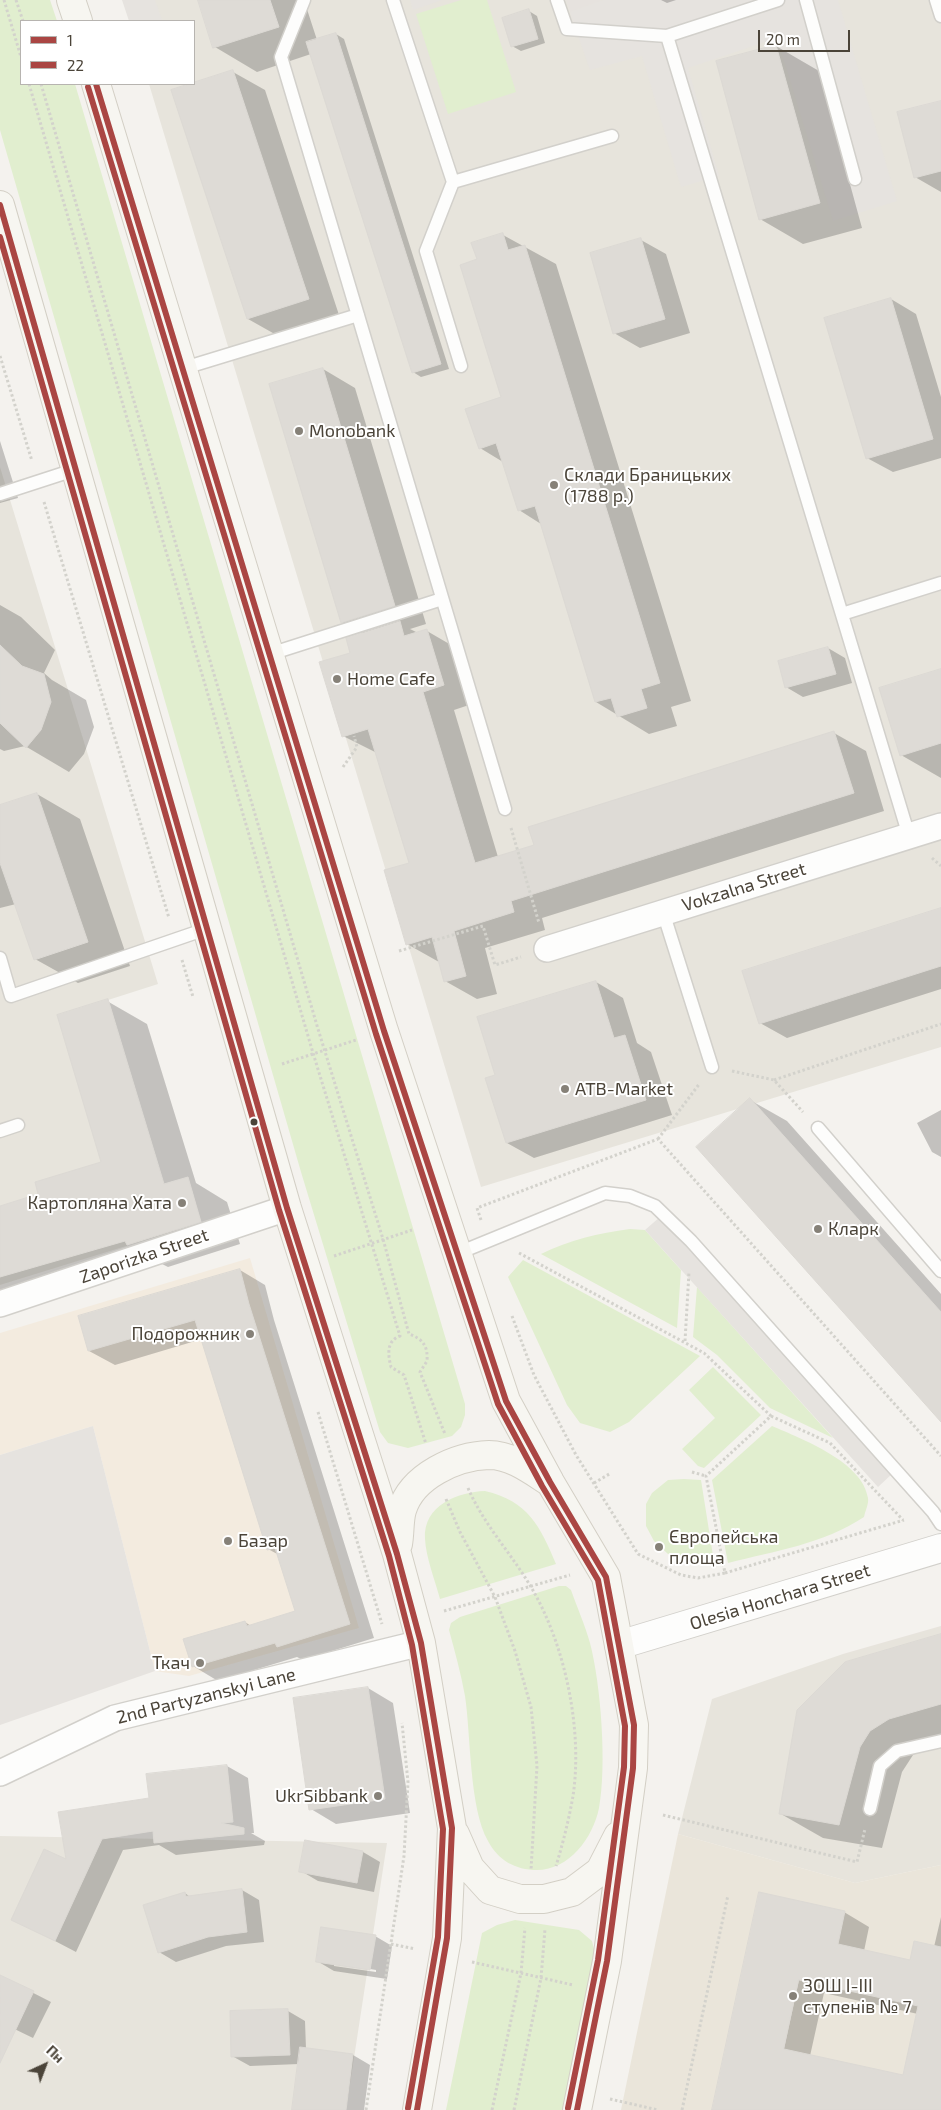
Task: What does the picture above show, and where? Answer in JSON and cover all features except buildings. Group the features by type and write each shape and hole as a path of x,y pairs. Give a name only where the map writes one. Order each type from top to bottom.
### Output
{"main road":[{"path":"71,0 78,20"},
{"path":"96,85 384,1031 506,1401 550,1482 606,1577 634,1725 633,1768 607,1961 577,2110"},
{"path":"0,205 287,1208 397,1554 418,1631 452,1828 446,1947 417,2110"},
{"path":"397,1554 402,1509 415,1485 446,1467 489,1455 518,1462 550,1482"},
{"path":"452,1828 470,1868 490,1890 520,1899 572,1892 600,1870 626,1821"}],"street":[{"name":"Vokzalna Street","path":"547,949 941,826"},
{"name":"Zaporizka Street","path":"0,1304 287,1208"},
{"name":"Olesia Honchara Street","path":"619,1645 941,1548"},
{"name":"2nd Partyzanskyi Lane","path":"0,1773 115,1718 388,1651 418,1631"}],"lane":[{"path":"304,0 281,56 505,809"},
{"path":"393,0 453,182 426,251 461,366"},
{"path":"557,0 567,29 667,36 778,0"},
{"path":"806,0 855,179"},
{"path":"936,0 941,16"},
{"path":"667,36 909,836"},
{"path":"453,182 612,136"},
{"path":"182,369 358,315"},
{"path":"0,494 77,469"},
{"path":"842,614 941,583"},
{"path":"270,654 442,599"},
{"path":"664,912 712,1067"},
{"path":"0,958 11,996 206,929"},
{"path":"0,1132 18,1125"},
{"path":"818,1128 941,1271"},
{"path":"456,1254 605,1193 630,1196 655,1206 691,1241 933,1512 941,1524"},
{"path":"870,1808 880,1766 897,1751 941,1741"}],"path":[{"path":"4,0 20,54"},
{"path":"16,0 23,20"},
{"path":"29,85 314,1053 400,1336 395,1337 389,1347 391,1366 404,1375 446,1467 531,1586 549,1620 564,1667 576,1752 573,1796 538,1898 492,2110"},
{"path":"41,85 324,1050 383,1239 409,1334 419,1338 426,1345 427,1362 420,1372 446,1467 460,1532 495,1596 515,1651 531,1707 537,1766 533,1856 538,1898 541,1978 514,2110"},
{"path":"0,356 196,1007"},
{"path":"343,767 357,747 354,736"},
{"path":"399,952 483,926 495,964 547,949 505,809"},
{"path":"658,1139 712,1067 774,1080 941,1024"},
{"path":"282,1064 356,1040"},
{"path":"774,1080 818,1128"},
{"path":"477,1208 489,1240 531,1258 685,1341 704,1353 771,1416 830,1443 903,1520"},
{"path":"328,1258 412,1230"},
{"path":"685,1341 691,1241"},
{"path":"509,1308 534,1376 594,1483 638,1554 681,1576 698,1578 725,1572 933,1512"},
{"path":"317,1409 388,1651"},
{"path":"706,1476 771,1416"},
{"path":"692,1472 706,1476"},
{"path":"594,1483 610,1473"},
{"path":"706,1476 725,1572"},
{"path":"418,1631 495,1596 638,1554"},
{"path":"366,2110 404,1856 408,1782 402,1722"},
{"path":"663,1815 857,1862 870,1808"},
{"path":"682,2110 728,1895"},
{"path":"607,2098 658,2110"}],"shaded area":[{"path":"122,0 155,0 162,20 129,20"},
{"path":"124,0 941,0 941,1047 481,1187 149,85 195,85 195,20 130,20"},
{"path":"410,0 442,0 413,10"},
{"path":"566,0 603,0 570,12"},
{"path":"603,0 838,0 897,201 833,221 777,38 688,68 719,176 681,187 642,56 590,70 570,12"},
{"path":"0,467 158,984 108,1000 178,1230 0,1285"},
{"path":"661,1216 893,1473 878,1487 645,1230"},
{"name":"Базар","path":"250,1258 359,1628 189,1676 155,1671 93,1426 0,1455 0,1333"},
{"path":"93,1426 155,1671 0,1725 0,1455"},
{"path":"941,1626 941,1865 855,1883 678,1834 712,1699 843,1654"},
{"name":"ЗОШ І-ІІІ ступенів № 7","path":"678,1834 855,1883 941,1865 941,2110 621,2110"},
{"path":"0,1836 387,1843 346,2110 0,2110"}],"green space":[{"path":"0,0 50,0 57,20 20,20 20,85 75,85 465,1404 465,1415 461,1427 452,1436 408,1448 388,1443 380,1432 301,1172 0,130"},
{"path":"461,0 487,0 516,92 448,114 416,14"},
{"path":"630,1229 645,1230 681,1270 677,1328 541,1254 584,1238"},
{"path":"523,1260 700,1356 629,1422 610,1432 580,1423 567,1405 508,1277"},
{"path":"697,1287 833,1438 770,1408 717,1355 693,1337"},
{"path":"713,1367 761,1415 704,1468 698,1466 682,1449 715,1418 689,1390"},
{"path":"772,1426 829,1453 855,1473 864,1485 868,1498 864,1517 832,1534 798,1546 728,1563 712,1480"},
{"path":"668,1480 701,1480 714,1562 691,1565 668,1554 654,1541 646,1526 646,1504 652,1493"},
{"path":"485,1491 512,1501 531,1517 544,1538 556,1564 440,1599 425,1539 426,1527 430,1517 436,1509 454,1498 464,1494"},
{"path":"559,1586 566,1586 571,1590 588,1636 594,1660 602,1725 603,1770 601,1791 596,1819 585,1841 578,1850 559,1865 549,1869 529,1870 514,1866 502,1859 492,1848 482,1827 474,1791 465,1696 449,1630 451,1623 460,1617"},
{"path":"515,1920 579,1930 592,1941 595,1953 563,2110 446,2110 482,1933 497,1925"}],"transit line":[{"name":"1","path":"96,85 384,1031 506,1401 550,1482 606,1577 634,1725 633,1768 607,1961 577,2110"},
{"name":"22","path":"88,87 376,1034 498,1404 542,1486 598,1580 625,1726 624,1767 598,1960 568,2108"},
{"name":"1","path":"0,205 287,1208 397,1554 421,1643 452,1828 447,1938 417,2110"},
{"name":"22","path":"0,237 279,1210 389,1556 412,1645 443,1829 438,1937 408,2108"}],"place":[{"name":"Monobank","path":"299,431"},
{"name":"Склади Браницьких (1788 р.)","path":"554,485"},
{"name":"Home Cafe","path":"337,679"},
{"name":"ATB-Market","path":"565,1089"},
{"name":"Картопляна Хата","path":"182,1203"},
{"name":"Кларк","path":"818,1229"},
{"name":"Подорожник","path":"250,1334"},
{"name":"Базар","path":"228,1541"},
{"name":"Європейська площа","path":"659,1547"},
{"name":"Ткач","path":"200,1663"},
{"name":"UkrSibbank","path":"378,1796"},
{"name":"ЗОШ І-ІІІ ступенів № 7","path":"793,1996"}]}
